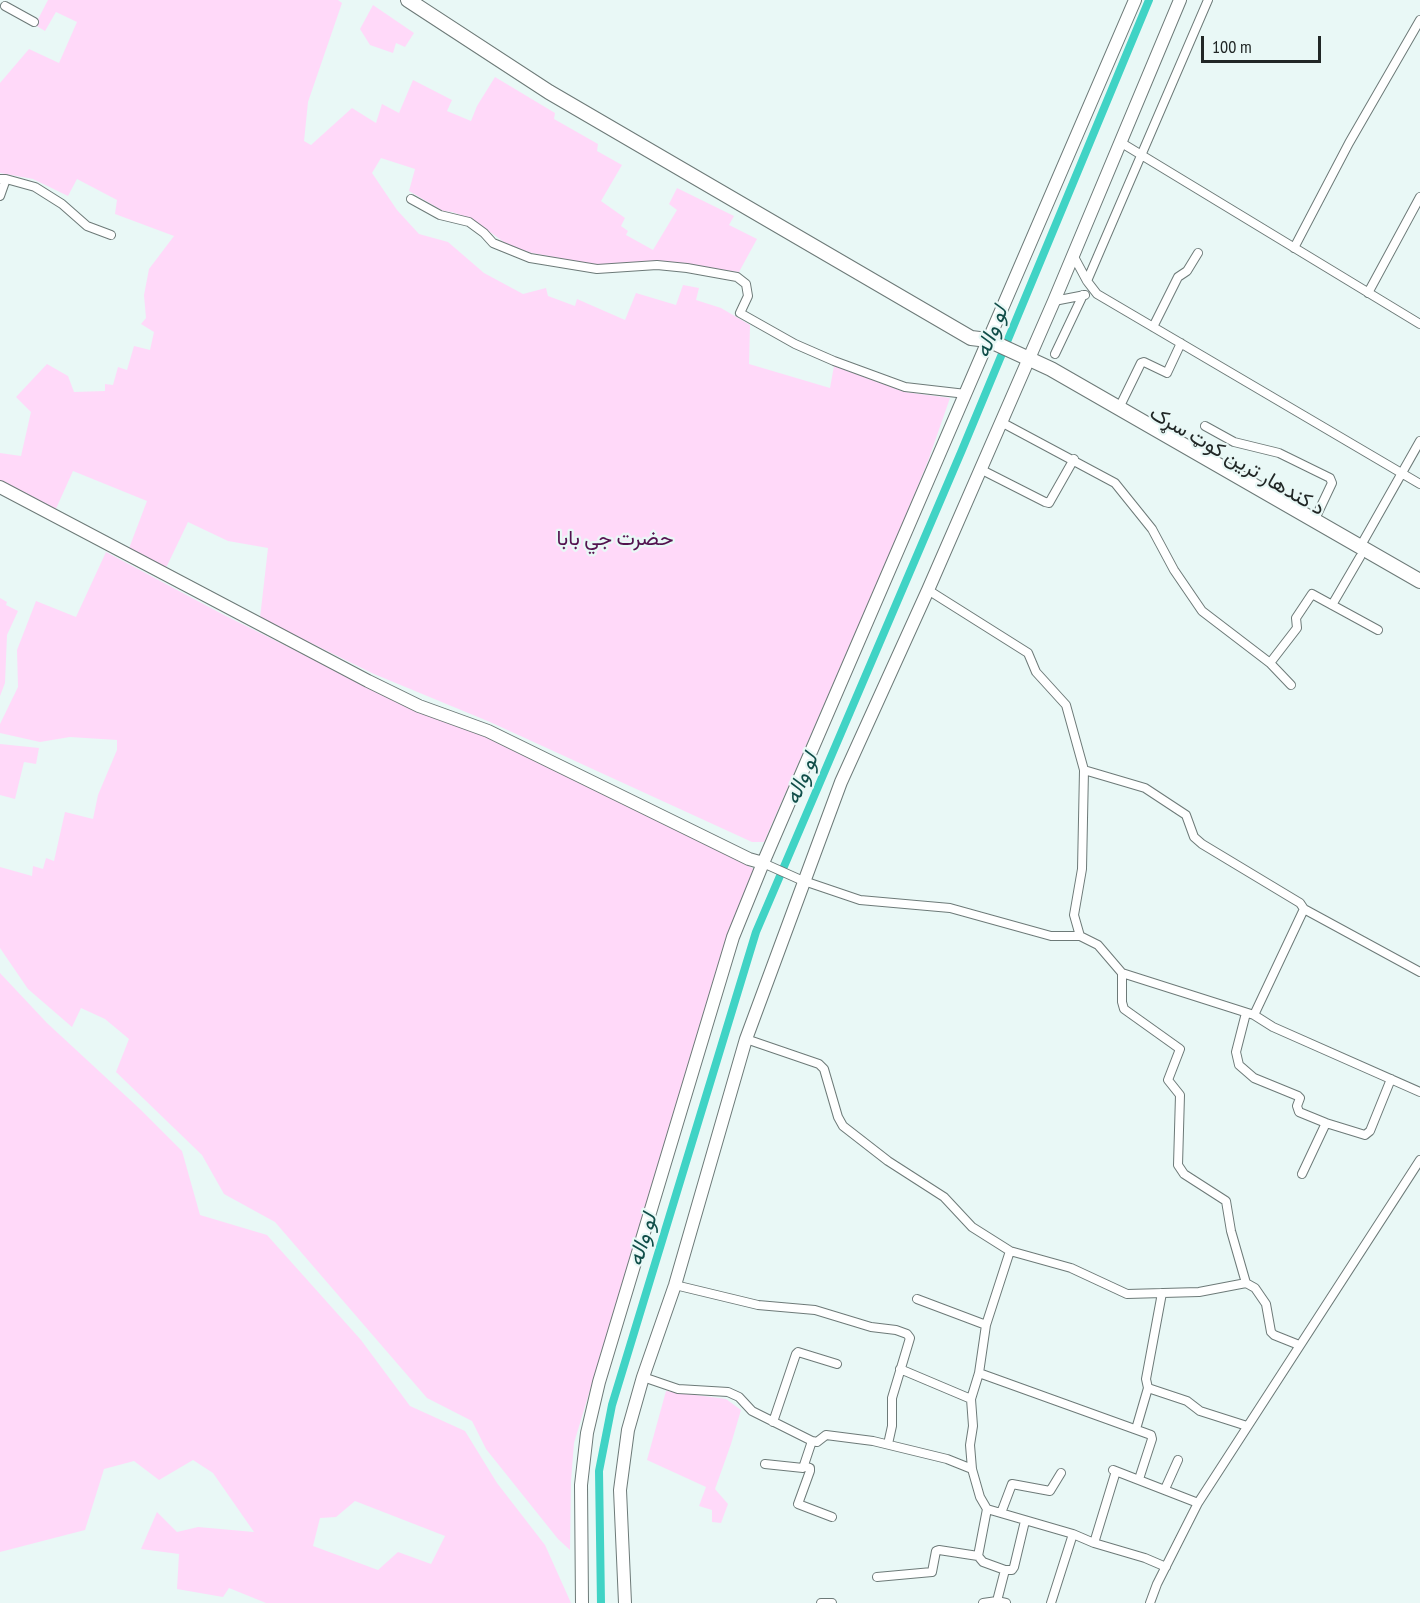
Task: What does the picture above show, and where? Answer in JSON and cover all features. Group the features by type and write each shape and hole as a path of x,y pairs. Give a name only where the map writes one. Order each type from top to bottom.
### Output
{"main road":[{"path":"408,0 443,19 549,92 807,238 971,338 993,342 1028,358"},
{"path":"422,0 443,19"},
{"name":"د کندهار ترين کوټ سړک","path":"1028,358 1314,520 1420,591"},
{"name":"د کندهار ترين کوټ سړک","path":"1028,358 1046,375 1360,552 1420,581"}],"street":[{"path":"582,1603 581,1485 586,1433 599,1382 733,937 767,865 966,394 993,342 1135,0"},
{"path":"625,1603 620,1490 628,1430 643,1377 675,1285 746,1039 841,782 928,590 1054,301 1180,0"},
{"path":"1087,281 1208,0"},
{"path":"5,6 34,22"},
{"path":"1294,248 1349,142 1420,20"},
{"path":"1120,142 1420,324"},
{"path":"0,196 3,179 34,187 62,204 87,226 111,235"},
{"path":"1368,293 1420,197"},
{"path":"411,199 440,215 469,222 493,243 530,258 597,269 657,265 737,277 746,284 748,296 740,313 795,344 905,387 966,394"},
{"path":"1153,327 1178,277 1187,271 1198,253"},
{"path":"1073,255 1097,294 1420,484"},
{"path":"1054,301 1097,294"},
{"path":"1055,354 1083,295"},
{"path":"1119,408 1141,363 1144,362 1167,373 1181,344"},
{"path":"1001,422 1074,459 1115,483 1152,529 1174,570 1202,611 1270,663 1291,685"},
{"path":"1204,426 1234,442 1279,453 1330,478 1332,483 1314,520"},
{"path":"1332,605 1420,441"},
{"path":"980,469 1049,502 1074,459"},
{"path":"0,487 368,681 419,706 488,731 749,859 860,900 950,908 1051,936 1080,936 1098,945 1122,973 1250,1014 1273,1027 1420,1092"},
{"path":"928,590 1028,653 1036,672 1066,705 1084,770 1082,868 1074,915 1080,936"},
{"path":"1270,663 1297,628 1296,618 1310,596 1314,595 1378,630"},
{"path":"1084,770 1145,788 1186,815 1194,837 1202,844 1300,903 1304,909 1420,972"},
{"path":"1304,909 1250,1014 1236,1052 1239,1065 1254,1078 1298,1096 1300,1098 1297,1106 1299,1112 1365,1136 1368,1134 1391,1079"},
{"path":"1122,973 1124,1009 1180,1049 1168,1080 1180,1095 1178,1165 1184,1174 1226,1201 1231,1231 1246,1283"},
{"path":"746,1039 819,1064 824,1069 838,1117 843,1125 888,1161 944,1197 972,1227 1010,1251 1071,1268 1127,1294 1199,1292 1246,1283 1255,1288 1266,1304 1271,1332 1299,1345"},
{"path":"1302,1174 1326,1123"},
{"path":"1150,1603 1198,1503 1420,1160"},
{"path":"978,1556 987,1509 980,1497 972,1468 971,1399 979,1373 986,1325 1010,1251"},
{"path":"675,1285 758,1305 814,1310 871,1327 896,1330 910,1336 892,1398 892,1426 888,1444"},
{"path":"1136,1430 1148,1388 1146,1379 1162,1293"},
{"path":"917,1299 986,1325"},
{"path":"773,1422 798,1352 837,1364"},
{"path":"900,1369 971,1399"},
{"path":"979,1373 1148,1434 1152,1439 1138,1479"},
{"path":"643,1377 678,1389 728,1392 739,1397 752,1411 812,1441 817,1442 826,1435 888,1444 972,1468"},
{"path":"1148,1388 1187,1401 1200,1411 1247,1426"},
{"path":"804,1466 812,1441"},
{"path":"1165,1490 1178,1460"},
{"path":"765,1464 810,1468 798,1504 832,1517"},
{"path":"1094,1543 1114,1471 1198,1503"},
{"path":"1000,1513 1012,1484 1050,1491 1061,1473"},
{"path":"987,1509 1073,1534 1166,1567"},
{"path":"877,1577 932,1572 936,1551 939,1550 978,1556 983,1562 1005,1570 1012,1570 1025,1521"},
{"path":"1051,1603 1073,1534"},
{"path":"983,1603 999,1602 1005,1570"},
{"path":"820,1603 832,1603"}],"green space":[{"name":"حضرت جي بابا","path":"48,0 338,0 342,3 308,102 304,141 311,145 352,108 376,123 382,104 399,113 413,80 452,100 447,111 471,121 477,106 495,77 555,113 554,119 598,144 597,151 622,165 601,201 625,218 621,226 628,231 626,235 653,250 677,210 669,204 677,188 734,216 729,225 757,239 739,272 655,261 596,265 532,253 508,245 472,219 443,211 409,191 415,169 381,158 372,173 397,210 419,234 448,242 484,273 523,294 546,288 548,296 575,306 577,299 625,320 636,293 676,305 683,285 699,288 696,300 721,308 750,325 749,364 830,388 834,366 905,392 950,398 928,461 899,532 764,842 752,842 490,722 374,674 260,618 268,548 228,541 188,522 165,570 128,551 147,501 73,471 54,513 0,486 0,453 21,456 31,412 16,397 47,364 68,376 74,392 105,391 105,384 113,385 118,367 127,370 134,346 150,350 154,332 141,324 146,318 144,295 149,269 174,236 115,214 117,200 77,179 68,196 33,179 0,173 0,83 29,49 59,63 77,22 56,12 45,31 35,25"},
{"path":"373,5 414,33 405,47 396,43 393,53 370,45 360,29"},
{"path":"106,552 224,615 419,712 486,737 754,869 726,938 574,1443 570,1550 558,1539 486,1449 472,1421 427,1398 275,1222 224,1194 202,1155 116,1072 129,1039 105,1019 81,1008 72,1027 28,989 0,948 0,867 32,876 33,866 43,869 46,858 54,861 65,812 93,819 98,795 117,750 117,740 70,737 40,742 0,733 0,724 18,687 17,650 36,601 76,617"},
{"path":"0,598 7,602 6,605 18,611 7,635 5,683 0,696"},
{"path":"0,744 39,748 36,764 24,762 15,799 0,795"},
{"path":"0,973 47,1023 182,1151 200,1215 267,1235 361,1340 410,1406 465,1431 497,1483 545,1545 571,1603 266,1603 229,1588 223,1597 177,1589 179,1554 141,1549 157,1512 177,1532 198,1527 254,1532 213,1473 193,1460 159,1480 134,1461 104,1469 85,1530 0,1552","holes":["355,1501 445,1536 431,1564 398,1552 378,1570 313,1546 320,1518 336,1517"]},
{"path":"666,1391 726,1399 741,1410 715,1489 728,1504 721,1523 712,1522 712,1510 699,1506 706,1487 647,1460"}],"waterway":[{"name":"لو واله","path":"601,1603 599,1471 612,1405 756,932 962,450 1149,0"}]}
